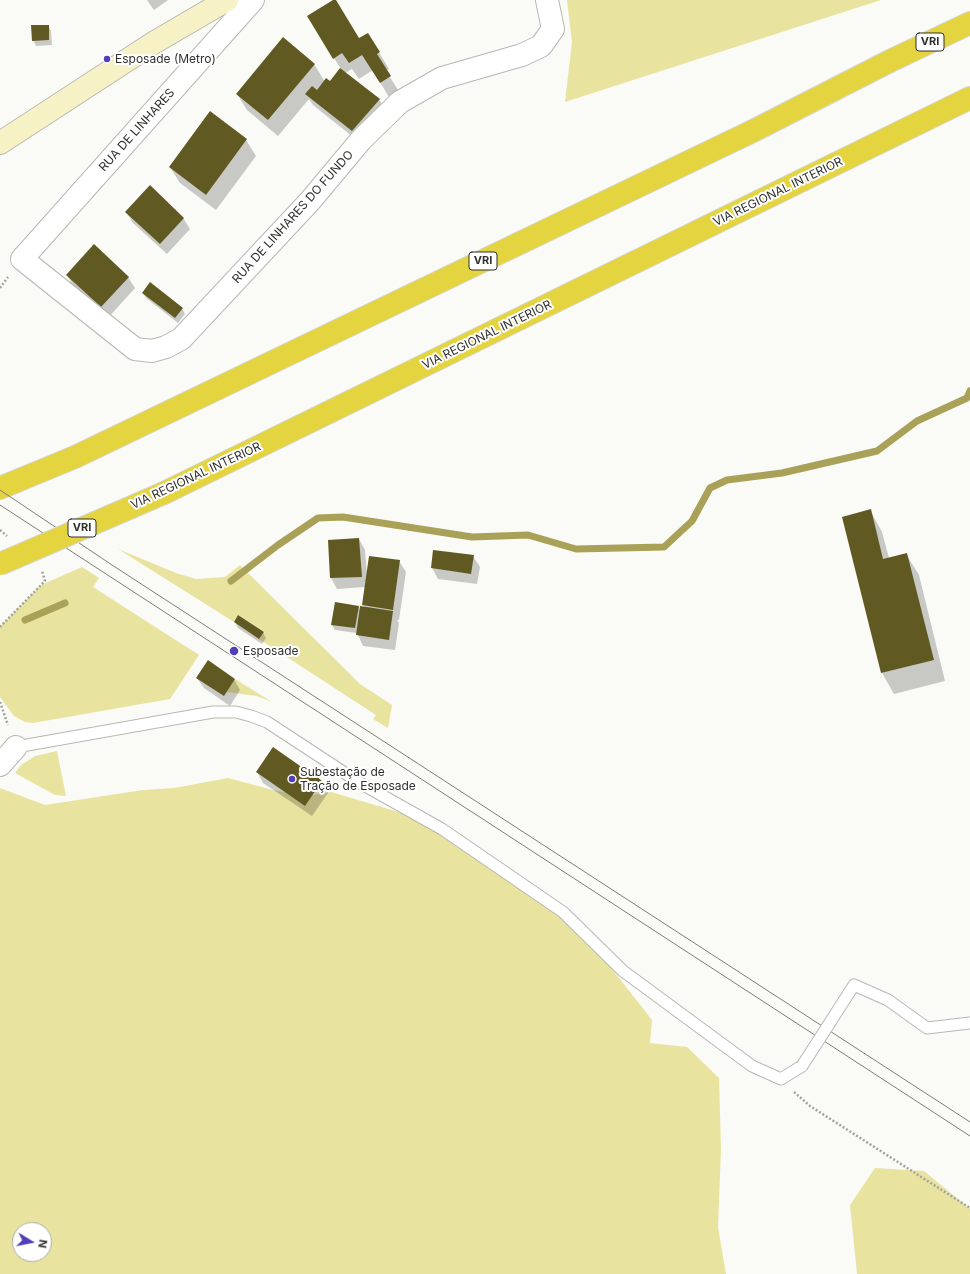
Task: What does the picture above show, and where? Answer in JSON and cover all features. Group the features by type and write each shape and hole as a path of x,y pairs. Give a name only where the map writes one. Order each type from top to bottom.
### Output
{"highway":[{"name":"VRI","path":"0,488 75,457 748,133 890,61 970,23"},
{"name":"VIA REGIONAL INTERIOR","path":"0,564 164,493 970,98"}],"main road":[{"path":"0,143 155,42 228,0"}],"street":[{"name":"RUA DE LINHARES","path":"22,259 253,0"},
{"name":"RUA DE LINHARES DO FUNDO","path":"22,259 135,349 152,351 166,348 181,339 310,201 361,140 400,102 442,78 522,56 541,46 552,29 547,0"},
{"path":"0,765 16,747"}],"lane":[{"path":"16,747 214,712 236,712 267,722 360,783 442,829 557,907 623,971 752,1066 781,1079 802,1066 854,986 888,1000 927,1028 970,1023"}],"path":[{"path":"781,1079 810,1106 970,1208"}],"shaded area":[{"path":"567,0 881,0 565,102 572,42"},
{"path":"118,549 176,573 196,579 225,577 240,565 360,684 392,705 388,728 373,719 376,715 259,639 264,632 238,615 234,622"},
{"path":"82,567 99,578 93,587 199,655 170,699 33,723 25,722 14,716 0,697 0,627 41,585"},
{"path":"235,679 272,702 257,696 226,692"},
{"path":"57,751 66,796 55,795 15,773 21,765 35,756"},
{"path":"228,778 273,790 305,796 331,792 412,816 522,877 594,946 652,1020 650,1043 687,1047 719,1078 721,1149 718,1227 726,1274 0,1274 0,788 45,805 143,790 174,788"},
{"path":"875,1168 924,1171 970,1209 970,1274 857,1274 850,1205"}],"building":[{"path":"333,0 336,0 359,38 368,33 380,52 377,54 391,76 380,83 362,55 349,63 342,53 333,59 307,16"},
{"path":"31,25 49,25 49,40 32,41"},
{"path":"283,37 315,64 268,120 236,94"},
{"path":"340,68 380,99 352,131 305,94 312,86 317,90 326,78 330,81"},
{"path":"210,111 247,139 206,195 169,167"},
{"path":"150,185 184,218 160,244 125,212"},
{"path":"94,244 129,277 101,307 66,275"},
{"path":"150,282 183,308 175,318 142,293"},
{"path":"871,509 883,559 907,553 934,660 881,673 842,517"},
{"path":"359,538 362,577 330,578 328,540"},
{"path":"433,550 474,555 471,574 431,568"},
{"path":"369,556 400,560 393,610 362,605"},
{"path":"335,602 359,606 355,628 331,625"},
{"path":"360,606 393,611 389,640 356,635"},
{"path":"238,615 264,632 259,639 234,622"},
{"path":"208,660 235,679 224,696 196,678"},
{"name":"Subestação de Tração de Esposade","path":"273,747 303,768 304,766 322,781 305,806 256,772"}],"waterway":[{"path":"231,581 278,545 318,518 343,517 472,537 528,535 576,549 664,547 692,521 710,488 727,480 782,473 877,451 917,421 967,398 970,391"},
{"path":"25,620 65,603"}],"tram line":[{"path":"0,490 112,565 970,1122"},
{"path":"0,505 970,1136"}],"place":[{"name":"Esposade (Metro)","path":"107,59"},
{"name":"Esposade","path":"234,651"},
{"name":"Subestação de Tração de Esposade","path":"292,779"}]}
